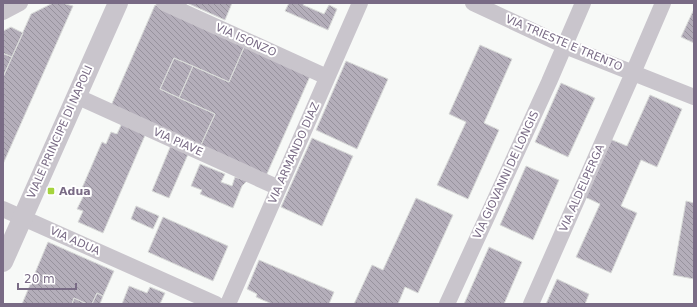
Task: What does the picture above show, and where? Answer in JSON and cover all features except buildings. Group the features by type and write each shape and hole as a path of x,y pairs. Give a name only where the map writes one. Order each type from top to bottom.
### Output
{"street":[{"path":"3,12 20,3"},
{"name":"VIALE PRINCIPE DI NAPOLI","path":"3,262 118,3"},
{"name":"VIA ISONZO","path":"164,3 327,77"},
{"name":"VIA ARMANDO DIAZ","path":"228,304 360,3"},
{"name":"VIA TRIESTE E TRENTO","path":"473,3 565,46 694,97"},
{"name":"VIA GIOVANNI DE LONGIS","path":"447,304 565,46 583,3"},
{"name":"VIA ALDELPERGA","path":"531,304 663,3"},
{"name":"VIA PIAVE","path":"76,96 279,188"},
{"name":"VIA ADUA","path":"3,209 216,304"}],"place":[{"name":"Adua","path":"51,191"}]}
